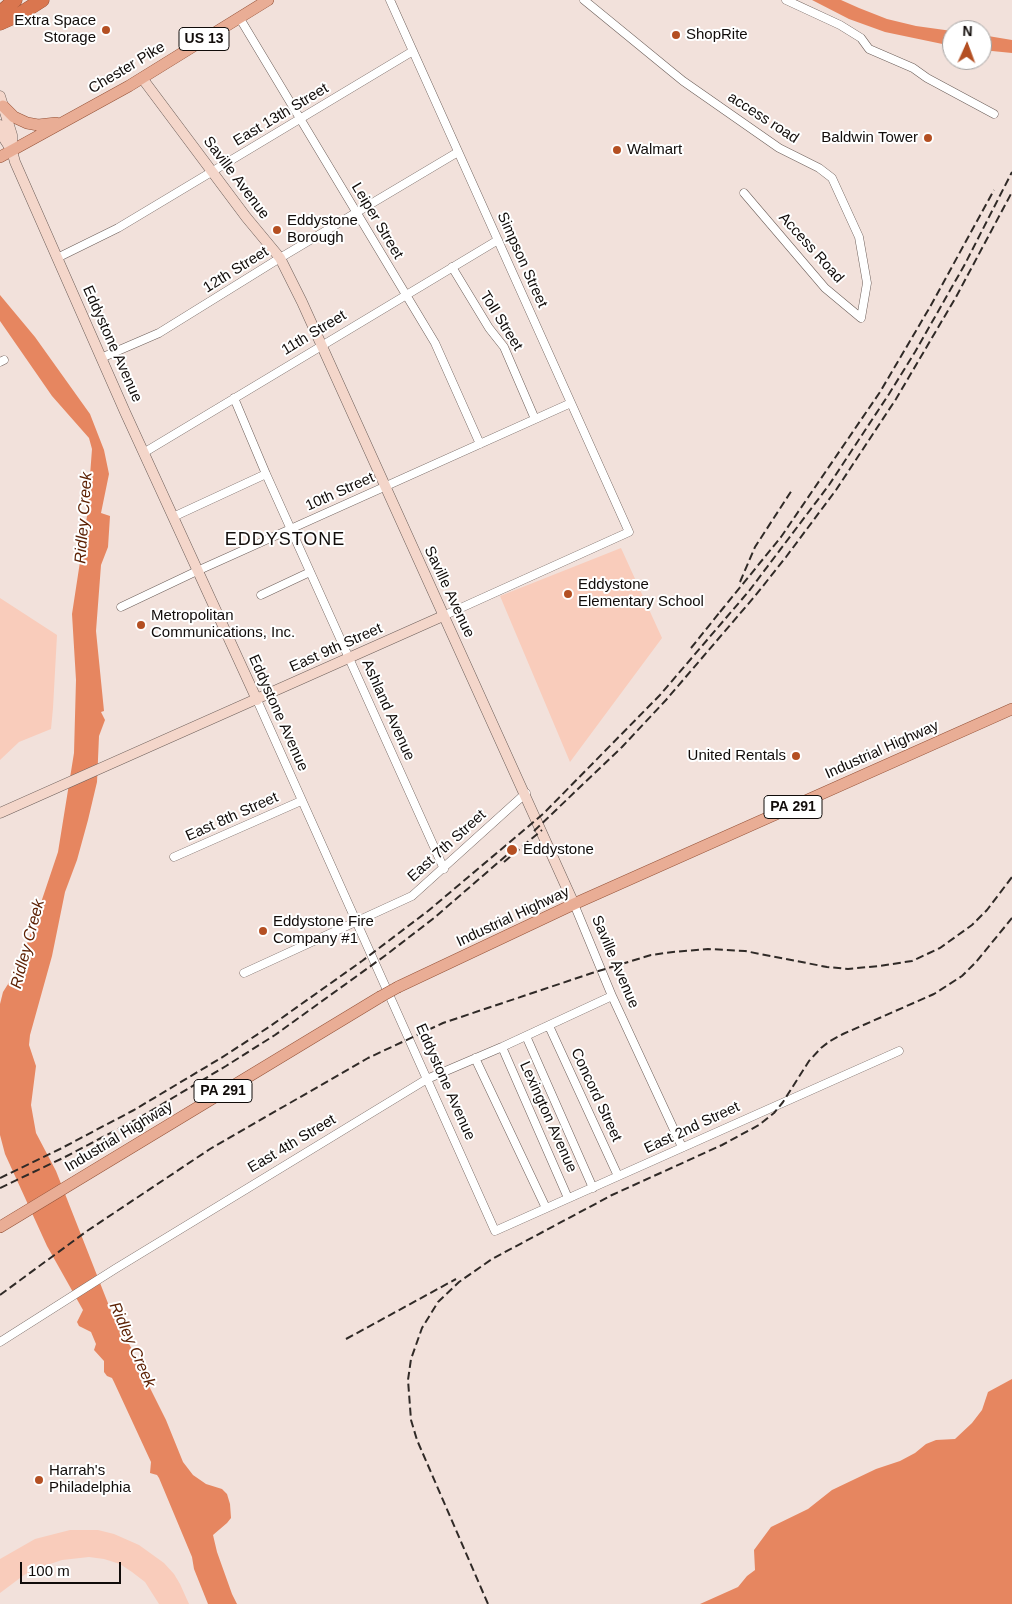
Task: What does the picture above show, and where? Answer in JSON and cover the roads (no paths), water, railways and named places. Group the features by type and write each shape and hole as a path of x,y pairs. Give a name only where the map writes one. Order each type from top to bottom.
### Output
{"highway":[{"path":"0,13 15,0"},
{"path":"0,23 24,0"},
{"path":"0,23 20,14 42,0"}],"main road":[{"name":"Chester Pike","path":"0,157 142,78 268,0"},
{"path":"2,101 14,117 27,123 38,125 63,123"},
{"name":"Industrial Highway","path":"0,1227 398,987 574,904 1012,709"}],"street":[{"name":"Simpson Street","path":"390,0 629,532"},
{"name":"access road","path":"584,0 683,80 779,148 820,168 832,178 859,237 867,283 861,318"},
{"path":"786,0 840,25 861,38 869,49 913,68 994,114"},
{"name":"Leiper Street","path":"239,17 435,343 480,444"},
{"name":"East 13th Street","path":"57,258 118,228 413,51"},
{"name":"Saville Avenue","path":"142,78 246,217 280,258 302,302 443,616 526,794 612,996 682,1147"},
{"path":"2,101 12,135 12,151"},
{"path":"0,125 3,137 12,151"},
{"name":"Eddystone Avenue","path":"12,151 15,162 101,358 257,700 495,1231"},
{"name":"12th Street","path":"101,358 159,333 458,152"},
{"name":"Access Road","path":"744,193 825,288 861,318"},
{"name":"11th Street","path":"145,452 405,294 498,240"},
{"name":"Toll Street","path":"452,267 489,328 504,347 535,419"},
{"name":"Ashland Avenue","path":"234,398 266,474 444,869"},
{"name":"10th Street","path":"120,607 571,403"},
{"path":"173,516 266,474"},
{"name":"East 9th Street","path":"0,813 257,700 629,532"},
{"path":"261,595 310,572"},
{"name":"East 7th Street","path":"244,973 412,896 526,794"},
{"name":"East 8th Street","path":"174,857 301,801"},
{"name":"East 4th Street","path":"0,1342 115,1269 427,1079 549,1026 612,996"},
{"name":"Concord Street","path":"549,1026 618,1176"},
{"path":"526,1036 593,1188"},
{"name":"Lexington Avenue","path":"502,1047 568,1198"},
{"name":"East 2nd Street","path":"495,1231 899,1051"},
{"path":"475,1058 546,1208"}],"water":[{"path":"812,0 841,0 887,19 942,30 942,44 885,32 849,19"},
{"path":"992,37 1012,40 1012,53 992,51"},
{"name":"Ridley Creek","path":"0,295 35,337 90,414 104,450 109,474 101,513 110,516 108,547 101,565 96,631 104,711 101,712 105,720 99,736 97,782 88,820 77,860 65,892 52,956 30,1035 29,1045 36,1066 31,1105 36,1133 56,1171 113,1316 133,1351 166,1420 183,1462 193,1475 206,1484 222,1489 227,1494 231,1518 213,1535 217,1552 237,1604 208,1604 194,1569 192,1557 159,1478 157,1475 150,1473 151,1462 112,1378 104,1372 104,1361 94,1350 96,1344 91,1332 79,1326 77,1322 83,1310 47,1246 5,1154 0,1135 0,1004 3,992 20,965 58,852 74,753 76,680 72,614 87,516 92,449 89,438 52,396 0,321"},
{"path":"1012,1379 1012,1604 700,1604 738,1587 755,1570 754,1550 771,1527 808,1509 832,1490 876,1469 900,1461 915,1453 926,1444 936,1440 955,1439 972,1423 982,1410 988,1392"}],"railway":[{"path":"0,1178 134,1110 269,1027 428,911 543,814 660,695 749,591 829,485 915,352 965,264 1012,172"},
{"path":"720,612 781,537 880,392 930,307 994,190"},
{"path":"534,831 622,747 666,700 786,557 836,490 896,399 956,297 1012,192"},
{"path":"740,582 755,547 792,490"},
{"path":"691,648 724,607"},
{"path":"504,862 542,830"},
{"path":"0,1188 65,1157 139,1118 275,1035 434,918 508,854"},
{"path":"0,1295 87,1231 210,1149 368,1058 443,1023 592,973 651,955 673,952 708,949 745,951 827,967 848,969 912,961 940,948 972,925 987,910 1012,877"},
{"path":"488,1604 417,1440 411,1420 408,1380 411,1359 422,1328 438,1302 459,1282 492,1259 612,1195 722,1145 759,1125 774,1113 783,1102 809,1061 821,1048 843,1034 934,994 962,976 1012,918"},
{"path":"346,1339 456,1279"}],"place":[{"name":"Extra Space Storage","path":"106,30"},
{"name":"ShopRite","path":"676,35"},
{"name":"Baldwin Tower","path":"928,138"},
{"name":"Walmart","path":"617,150"},
{"name":"Eddystone Borough","path":"277,230"},
{"name":"Eddystone Elementary School","path":"568,594"},
{"name":"Metropolitan Communications, Inc.","path":"141,625"},
{"name":"United Rentals","path":"796,756"},
{"name":"Eddystone","path":"512,850"},
{"name":"Eddystone Fire Company #1","path":"263,931"},
{"name":"Harrah's Philadelphia","path":"39,1480"}],"district":[{"name":"EDDYSTONE","path":"285,540"}]}
